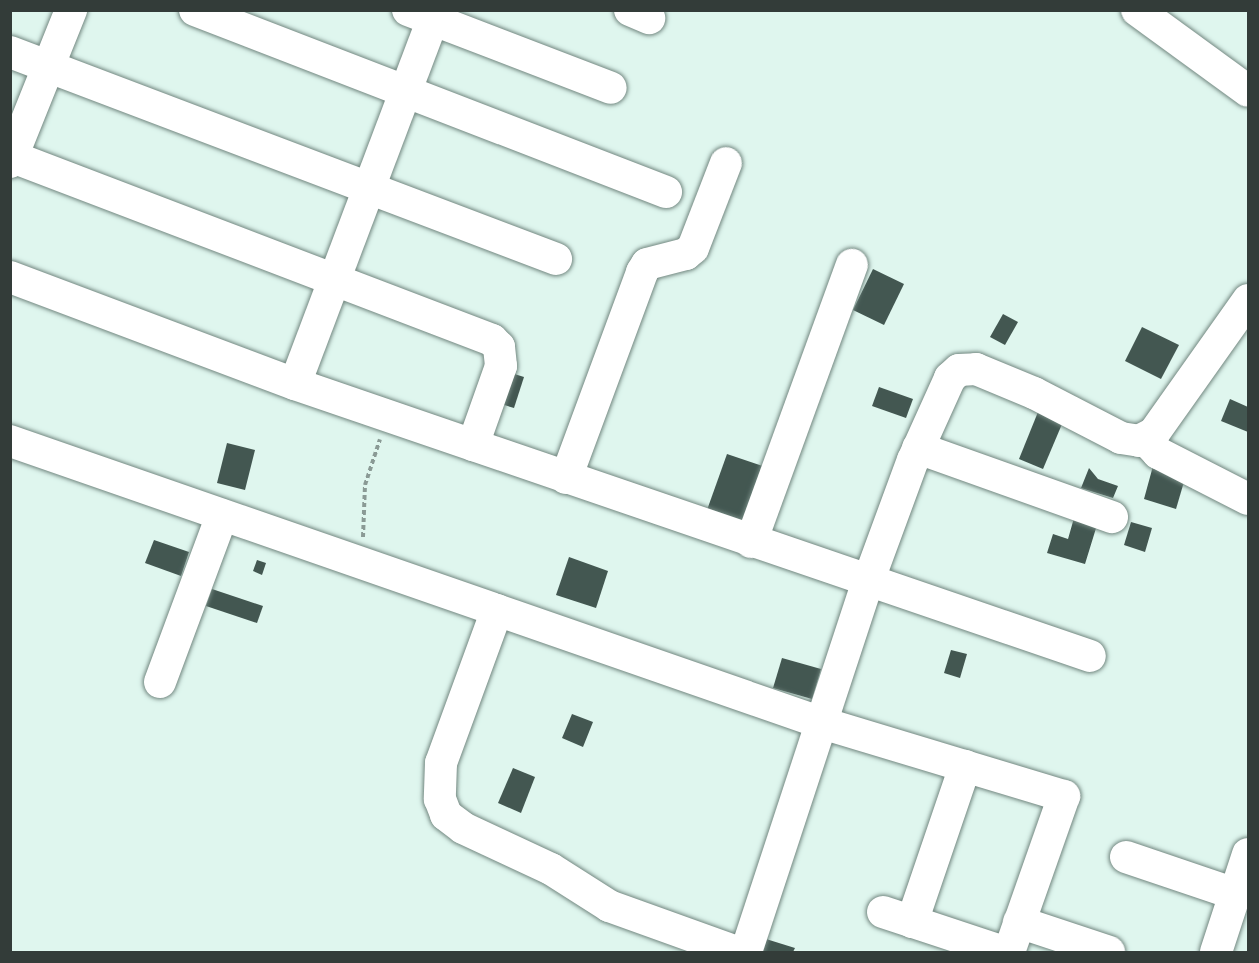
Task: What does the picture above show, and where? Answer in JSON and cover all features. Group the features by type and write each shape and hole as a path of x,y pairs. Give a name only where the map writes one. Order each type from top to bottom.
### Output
{"street":[{"path":"71,10 11,159 482,335 499,347 501,366 472,445"},
{"path":"1137,10 1248,91"},
{"path":"201,12 666,192"},
{"path":"295,384 405,91 425,14 611,88"},
{"path":"10,52 556,259"},
{"path":"566,478 642,272 647,264 686,254 693,248 726,163"},
{"path":"752,542 852,265"},
{"path":"10,277 295,384 868,582 1090,656"},
{"path":"746,952 868,582 918,448 950,378 967,368 1034,393 1120,438 1146,440 1154,434 1248,300"},
{"path":"1146,440 1158,453 1248,499"},
{"path":"10,441 822,723 1064,796 1006,952 883,912"},
{"path":"918,448 1112,517"},
{"path":"160,682 222,515"},
{"path":"497,610 441,763 438,781 446,814 463,828 541,863 609,906 737,952"},
{"path":"912,922 965,766"},
{"path":"1216,952 1248,854"},
{"path":"1126,857 1235,894"},
{"path":"1019,922 1109,952"}],"path":[{"path":"355,561 366,527 365,485 388,416"}],"building":[{"path":"873,269 904,284 884,325 853,310"},
{"path":"1003,314 1018,322 1005,345 990,337"},
{"path":"1142,327 1179,345 1161,379 1125,361"},
{"path":"508,372 524,377 514,408 498,403"},
{"path":"879,387 913,399 906,418 872,406"},
{"path":"1230,399 1248,407 1248,432 1221,421"},
{"path":"1040,407 1065,417 1043,469 1019,459"},
{"path":"227,443 255,450 245,490 217,483"},
{"path":"727,454 771,469 751,525 707,510"},
{"path":"1153,466 1186,475 1176,509 1144,499"},
{"path":"1089,468 1098,479 1118,486 1113,498 1081,488"},
{"path":"1074,518 1097,525 1085,564 1047,553 1053,534 1068,539"},
{"path":"1131,522 1152,528 1145,552 1124,545"},
{"path":"154,540 189,552 181,576 145,563"},
{"path":"569,557 608,571 596,608 556,595"},
{"path":"257,560 266,563 262,575 253,571"},
{"path":"212,589 263,606 257,623 206,606"},
{"path":"951,650 967,654 960,678 944,673"},
{"path":"782,658 821,669 812,699 773,688"},
{"path":"572,714 593,722 583,747 562,738"},
{"path":"513,768 535,777 521,813 498,803"},
{"path":"766,939 795,948 793,952 762,952"}]}
